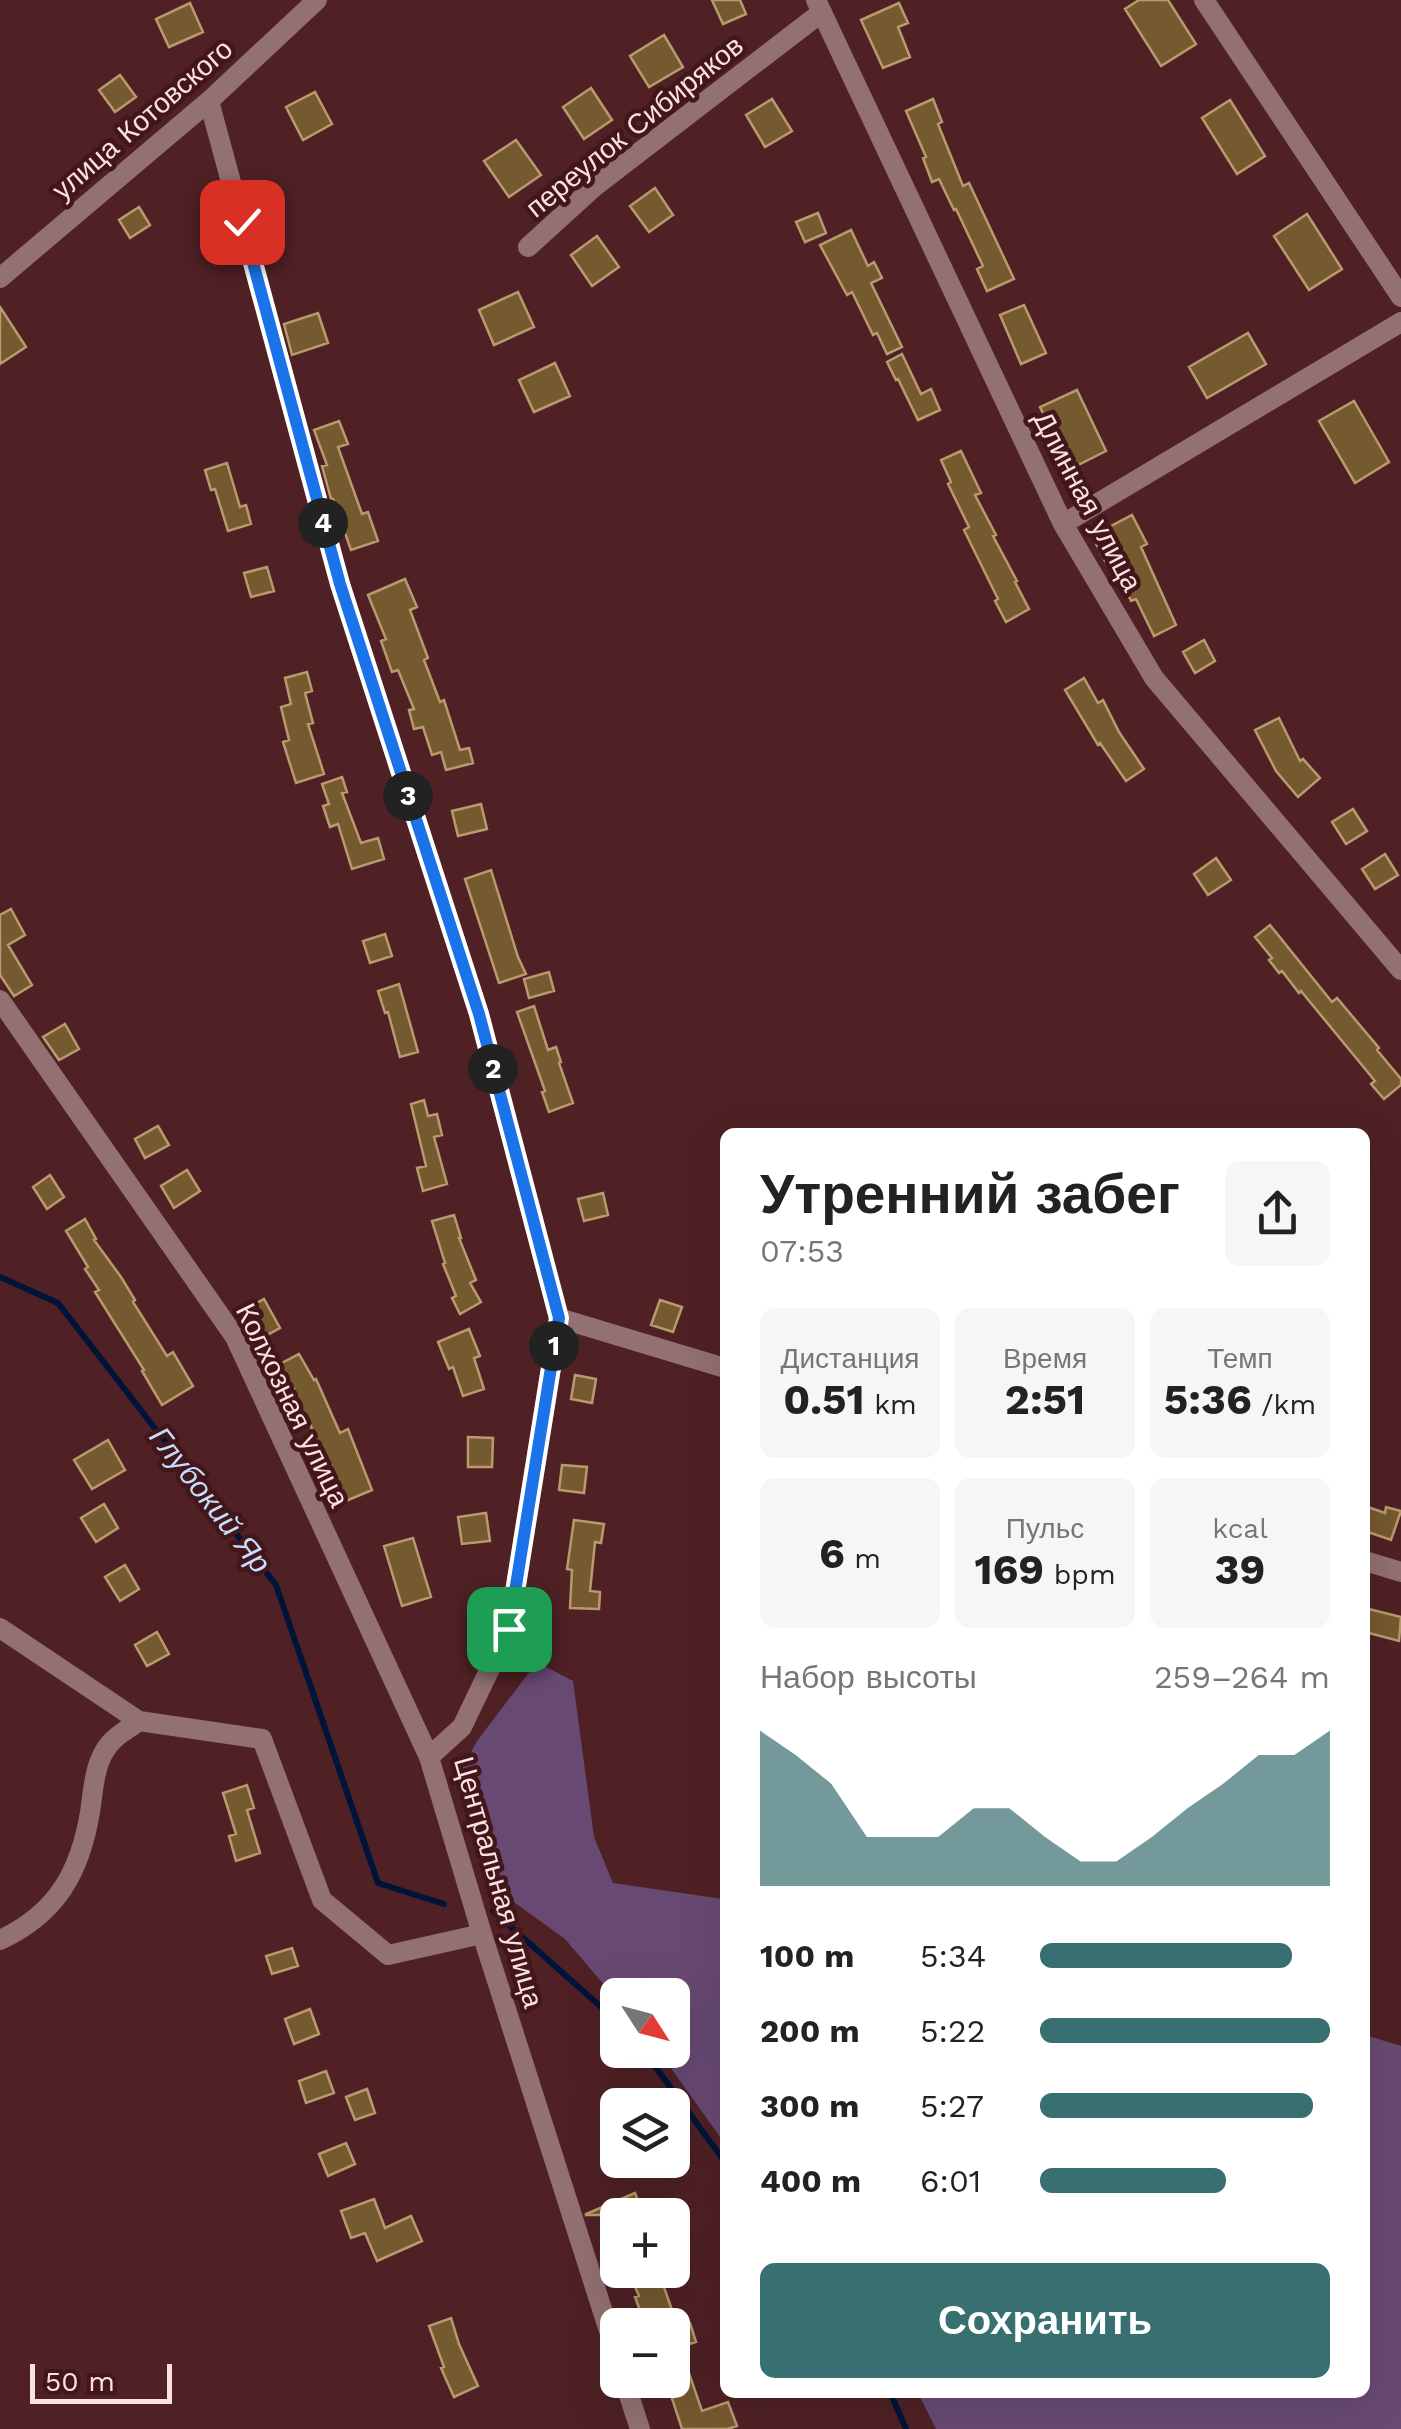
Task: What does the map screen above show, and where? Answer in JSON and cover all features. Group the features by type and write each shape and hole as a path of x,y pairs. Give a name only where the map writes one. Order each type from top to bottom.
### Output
{"street":[{"path":"1204,0 1401,297"},
{"name":"улица Котовского","path":"0,278 208,101 311,2"},
{"name":"переулок Сибиряков","path":"528,247 594,187 819,6"},
{"name":"Длинная улица","path":"819,6 1063,524 1154,678 1401,970"},
{"name":"Центральная улица","path":"208,101 340,584 479,1014 559,1318 509,1629 462,1727 429,1757 602,2308"},
{"path":"1063,524 1401,322"},
{"name":"Колхозная улица","path":"0,1000 235,1337 429,1757"},
{"path":"559,1318 720,1366"},
{"path":"1370,1563 1401,1572"},
{"path":"0,1628 139,1721 262,1738 322,1900 388,1955 482,1934"},
{"path":"0,1940 44,1914 65,1887 88,1827 102,1753 120,1733 139,1721"},
{"path":"630,2398 640,2429"}],"shaded area":[{"path":"537,1662 573,1681 594,1837 613,1883 720,1899 720,2137 690,2095 690,2088 685,2088 671,2068 690,2068 690,1978 600,1980 565,1939 489,1884 458,1777 477,1741"},
{"path":"1370,2037 1401,2046 1401,2429 936,2429 920,2398 1370,2398"}],"building":[{"path":"712,0 740,0 746,14 723,24"},
{"path":"1139,0 1168,0 1196,44 1161,66 1125,9"},
{"path":"190,3 203,32 169,47 156,19"},
{"path":"899,3 908,23 898,27 910,57 883,68 861,20"},
{"path":"664,35 683,67 649,87 630,56"},
{"path":"120,75 136,97 115,112 99,90"},
{"path":"591,88 612,120 584,139 563,107"},
{"path":"315,92 332,124 303,140 286,107"},
{"path":"772,99 792,131 765,147 746,115"},
{"path":"933,99 942,122 938,124 963,186 969,183 1014,279 987,291 977,269 983,266 939,179 932,182 906,111"},
{"path":"1230,100 1265,156 1237,174 1202,118"},
{"path":"516,140 541,175 509,197 484,161"},
{"path":"655,188 673,215 649,232 630,206"},
{"path":"139,207 150,225 130,238 119,220"},
{"path":"818,213 826,233 805,242 796,222"},
{"path":"1307,214 1342,269 1309,290 1274,236"},
{"path":"851,230 868,266 874,262 882,278 871,283 902,347 887,354 852,292 847,295 820,245"},
{"path":"597,236 619,267 592,286 571,255"},
{"path":"518,292 534,327 494,345 479,310"},
{"path":"1024,305 1046,353 1021,364 1000,315"},
{"path":"0,307 26,347 0,364"},
{"path":"318,313 328,343 292,355 284,324"},
{"path":"1248,333 1266,364 1207,398 1189,367"},
{"path":"902,354 921,394 931,389 940,410 918,420 887,362"},
{"path":"555,363 570,396 534,412 519,380"},
{"path":"1077,390 1106,451 1070,469 1040,407"},
{"path":"1354,401 1389,462 1355,483 1319,421"},
{"path":"339,421 348,444 338,447 362,514 368,512 378,541 351,550 331,499 322,466 327,465 314,430"},
{"path":"961,451 981,493 975,495 1029,609 1006,622 964,530 969,527 941,460"},
{"path":"227,463 240,507 246,505 251,524 228,531 205,470"},
{"path":"1132,515 1147,544 1141,547 1176,625 1154,636 1136,599 1131,601 1114,561 1107,565 1092,536"},
{"path":"267,567 274,591 251,597 244,573"},
{"path":"405,579 417,607 410,610 428,658 424,660 440,702 444,700 460,750 469,748 473,763 446,770 441,752 432,755 423,727 414,729 409,710 414,709 398,670 392,672 381,641 386,639 368,595"},
{"path":"1204,640 1215,661 1195,673 1183,652"},
{"path":"307,672 312,691 305,693 313,723 308,724 324,774 296,783 283,742 289,740 281,707 291,704 285,678"},
{"path":"1084,678 1098,703 1103,700 1144,769 1126,781 1098,745 1065,690"},
{"path":"1279,718 1300,761 1303,759 1320,778 1298,797 1276,771 1255,730"},
{"path":"342,777 347,792 342,793 361,843 378,838 384,859 352,869 338,824 330,827 323,806 329,804 322,784"},
{"path":"481,804 487,829 458,836 452,811"},
{"path":"1353,809 1367,831 1346,844 1332,822"},
{"path":"1385,854 1398,875 1375,889 1362,869"},
{"path":"1216,858 1231,880 1208,895 1194,874"},
{"path":"491,870 526,974 499,983 465,879"},
{"path":"11,909 25,935 8,945 32,985 14,996 0,975 0,915"},
{"path":"1270,925 1332,1002 1337,998 1401,1079 1401,1085 1384,1099 1371,1084 1375,1081 1301,991 1269,960 1272,958 1255,937"},
{"path":"385,934 392,956 370,963 363,941"},
{"path":"549,972 554,991 529,998 524,979"},
{"path":"399,984 418,1052 400,1057 378,991"},
{"path":"534,1006 548,1050 556,1047 573,1103 549,1112 517,1012"},
{"path":"65,1024 79,1049 59,1060 43,1037"},
{"path":"424,1100 428,1116 437,1114 442,1135 434,1137 447,1184 423,1191 417,1168 426,1166 411,1104"},
{"path":"158,1126 169,1145 145,1158 135,1139"},
{"path":"187,1170 200,1191 174,1208 161,1186"},
{"path":"50,1175 64,1197 47,1209 33,1187"},
{"path":"603,1193 608,1215 584,1221 578,1199"},
{"path":"454,1215 476,1280 470,1283 481,1302 460,1314 452,1298 456,1296 432,1221"},
{"path":"85,1219 94,1240 121,1277 167,1356 173,1352 193,1386 162,1405 95,1292 99,1290 66,1231"},
{"path":"264,1299 280,1328 258,1340 242,1311"},
{"path":"660,1300 682,1307 673,1332 651,1325"},
{"path":"469,1329 480,1356 474,1358 484,1389 463,1396 453,1367 449,1369 438,1342"},
{"path":"299,1354 316,1379 340,1433 348,1429 372,1490 341,1503 310,1424 306,1426 291,1390 294,1389 280,1364"},
{"path":"575,1375 596,1379 592,1403 571,1399"},
{"path":"468,1437 493,1438 492,1467 468,1467"},
{"path":"108,1440 125,1470 92,1489 74,1460"},
{"path":"562,1465 587,1467 584,1493 559,1490"},
{"path":"104,1504 118,1528 96,1542 81,1518"},
{"path":"1386,1507 1401,1511 1391,1540 1370,1533 1370,1508 1385,1513"},
{"path":"486,1513 490,1541 462,1544 458,1517"},
{"path":"574,1520 604,1524 601,1543 595,1542 590,1591 600,1592 599,1609 570,1608 572,1570 567,1569"},
{"path":"413,1538 431,1597 402,1606 384,1546"},
{"path":"125,1565 139,1589 120,1601 105,1577"},
{"path":"1370,1609 1401,1617 1399,1641 1370,1633"},
{"path":"157,1632 169,1654 147,1666 135,1645"},
{"path":"247,1785 254,1808 247,1810 260,1853 236,1861 229,1836 236,1834 223,1793"},
{"path":"292,1948 298,1966 272,1974 266,1956"},
{"path":"310,2009 319,2034 294,2044 285,2019"},
{"path":"326,2071 334,2093 306,2103 299,2081"},
{"path":"367,2089 375,2113 355,2120 346,2097"},
{"path":"346,2143 355,2164 328,2176 319,2154"},
{"path":"374,2199 385,2228 411,2216 422,2241 377,2261 365,2233 351,2238 341,2211"},
{"path":"636,2288 664,2288 671,2308 639,2308 635,2297 639,2296"},
{"path":"451,2318 478,2386 454,2397 429,2326"},
{"path":"690,2323 696,2342 690,2344"},
{"path":"690,2376 702,2411 728,2402 737,2426 727,2429 682,2429 672,2398 690,2398"}],"waterway":[{"name":"Глубокий Яр","path":"0,1277 58,1303 276,1585 378,1883 444,1904"},
{"name":"Глубокий Яр","path":"493,1911 600,2006"},
{"name":"Глубокий Яр","path":"656,2068 720,2155"},
{"name":"Глубокий Яр","path":"893,2398 906,2429"}],"route":[{"path":"242,222 340,584 479,1014 559,1318 509,1629"}]}
